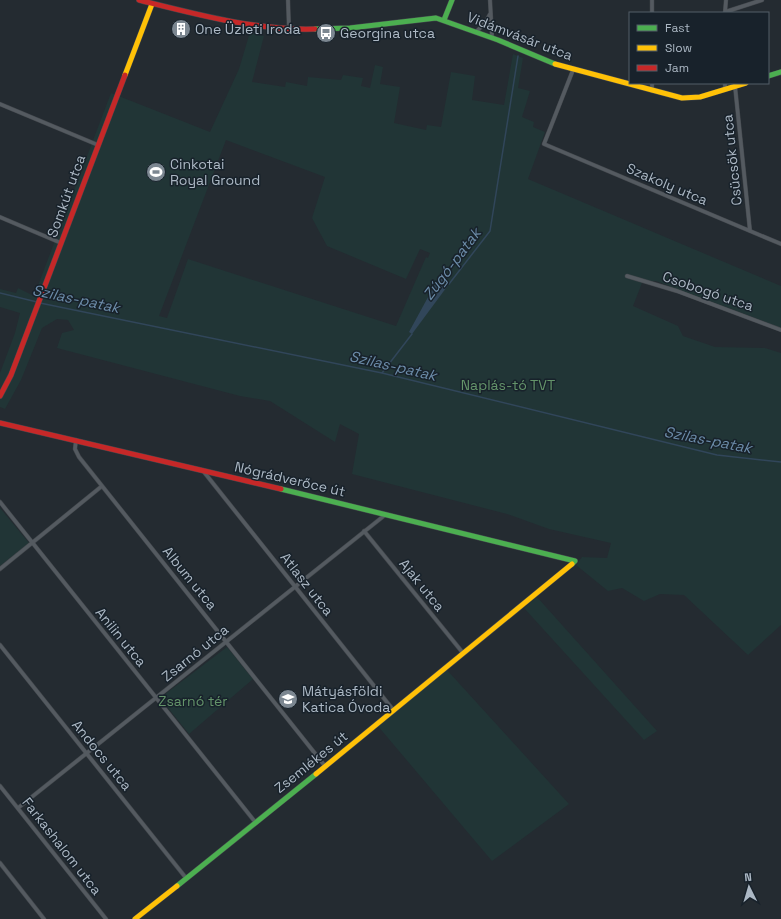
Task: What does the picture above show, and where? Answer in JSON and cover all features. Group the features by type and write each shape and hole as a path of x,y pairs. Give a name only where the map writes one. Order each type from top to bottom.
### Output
{"street":[{"name":"Vidámvásár utca","path":"139,0 213,18 289,29 312,30 350,28 426,18 444,20 492,37 546,61 573,70 652,91 690,98 725,90 742,84"},
{"path":"288,0 289,29"},
{"path":"444,20 452,0"},
{"path":"490,0 492,37"},
{"path":"652,0 652,12"},
{"path":"726,0 725,12 762,0"},
{"name":"Somkút utca","path":"0,396 11,375 152,4"},
{"path":"476,32 485,23 490,13"},
{"name":"Szakoly utca","path":"573,70 544,144 781,244"},
{"path":"769,76 781,72"},
{"path":"652,84 652,91"},
{"path":"725,84 725,90"},
{"name":"Csücsök utca","path":"735,86 750,231"},
{"path":"0,104 98,145"},
{"path":"0,217 61,243"},
{"name":"Csobogó utca","path":"627,276 678,291 781,330"},
{"name":"Nógrádverőce út","path":"0,423 385,514 575,562"},
{"name":"Album utca","path":"76,440 76,453 325,766"},
{"name":"Atlasz utca","path":"203,471 394,710"},
{"path":"0,569 102,486"},
{"name":"Anilin utca","path":"0,502 256,823"},
{"name":"Zsarnó utca","path":"18,808 385,514"},
{"name":"Ajak utca","path":"364,531 463,653"},
{"name":"Zsemlékes út","path":"135,919 256,823 575,562"},
{"name":"Andocs utca","path":"0,645 186,878"},
{"name":"Farkashalom utca","path":"0,786 106,919"},
{"path":"0,863 44,919"}],"green space":[{"name":"Naplás-tó TVT","path":"250,32 264,36 252,82 285,87 286,82 307,86 308,77 341,80 343,75 363,78 361,86 370,88 375,65 383,67 380,84 400,87 394,123 426,130 427,125 441,127 451,72 475,76 472,100 504,105 513,54 523,58 518,88 530,91 522,117 534,122 533,127 545,132 528,179 781,286 781,328 656,281 642,283 633,306 678,326 683,336 715,347 765,348 781,353 781,625 748,655 684,595 660,594 644,601 622,588 608,591 576,565 582,557 607,558 611,543 549,529 507,514 352,474 359,434 340,424 335,442 270,401 240,396 57,348 62,333 74,330 68,320 57,319 42,328 21,380 5,409 0,407 0,373 15,333 20,313 0,307 0,289 16,293 18,288 34,296 111,93 210,132 239,69","holes":["226,140 325,177 312,218 327,246 406,279 420,249 430,253 428,258 426,257 396,326 188,259 167,318 159,316"]},
{"path":"0,508 29,543 0,566"},
{"path":"537,597 657,731 644,740 524,608"},
{"name":"Zsarnó tér","path":"227,647 253,679 189,734 160,698"},
{"path":"447,670 569,804 492,861 377,725"}],"water":[{"path":"439,277 449,284 412,334 409,332"}],"waterway":[{"name":"Zúgó-patak","path":"449,284 490,231 518,56"},
{"name":"Szilas-patak","path":"0,293 37,302"},
{"name":"Szilas-patak","path":"40,303 382,373 717,455 781,462"},
{"name":"Zúgó-patak","path":"382,373 412,334"}],"traffic: fast":[{"path":"444,20 452,0"},
{"path":"315,29 350,28 436,18 498,40 555,64"},
{"path":"769,76 781,72"},
{"path":"281,489 575,561 572,564"},
{"path":"177,886 316,774"}],"traffic: slow":[{"path":"125,75 152,4"},
{"path":"555,64 629,84"},
{"path":"630,84 682,98 700,97 743,84"},
{"path":"316,774 572,564"},
{"path":"135,919 177,886"}],"traffic: jam":[{"path":"139,0 204,16 249,24 293,29 315,29"},
{"path":"0,396 11,375 125,75"},
{"path":"0,423 281,489"}],"place":[{"name":"One Üzleti Iroda","path":"181,29"},
{"name":"Georgina utca","path":"326,33"},
{"name":"Cinkotai Royal Ground","path":"156,172"},
{"name":"Mátyásföldi Katica Óvoda","path":"288,699"}]}
